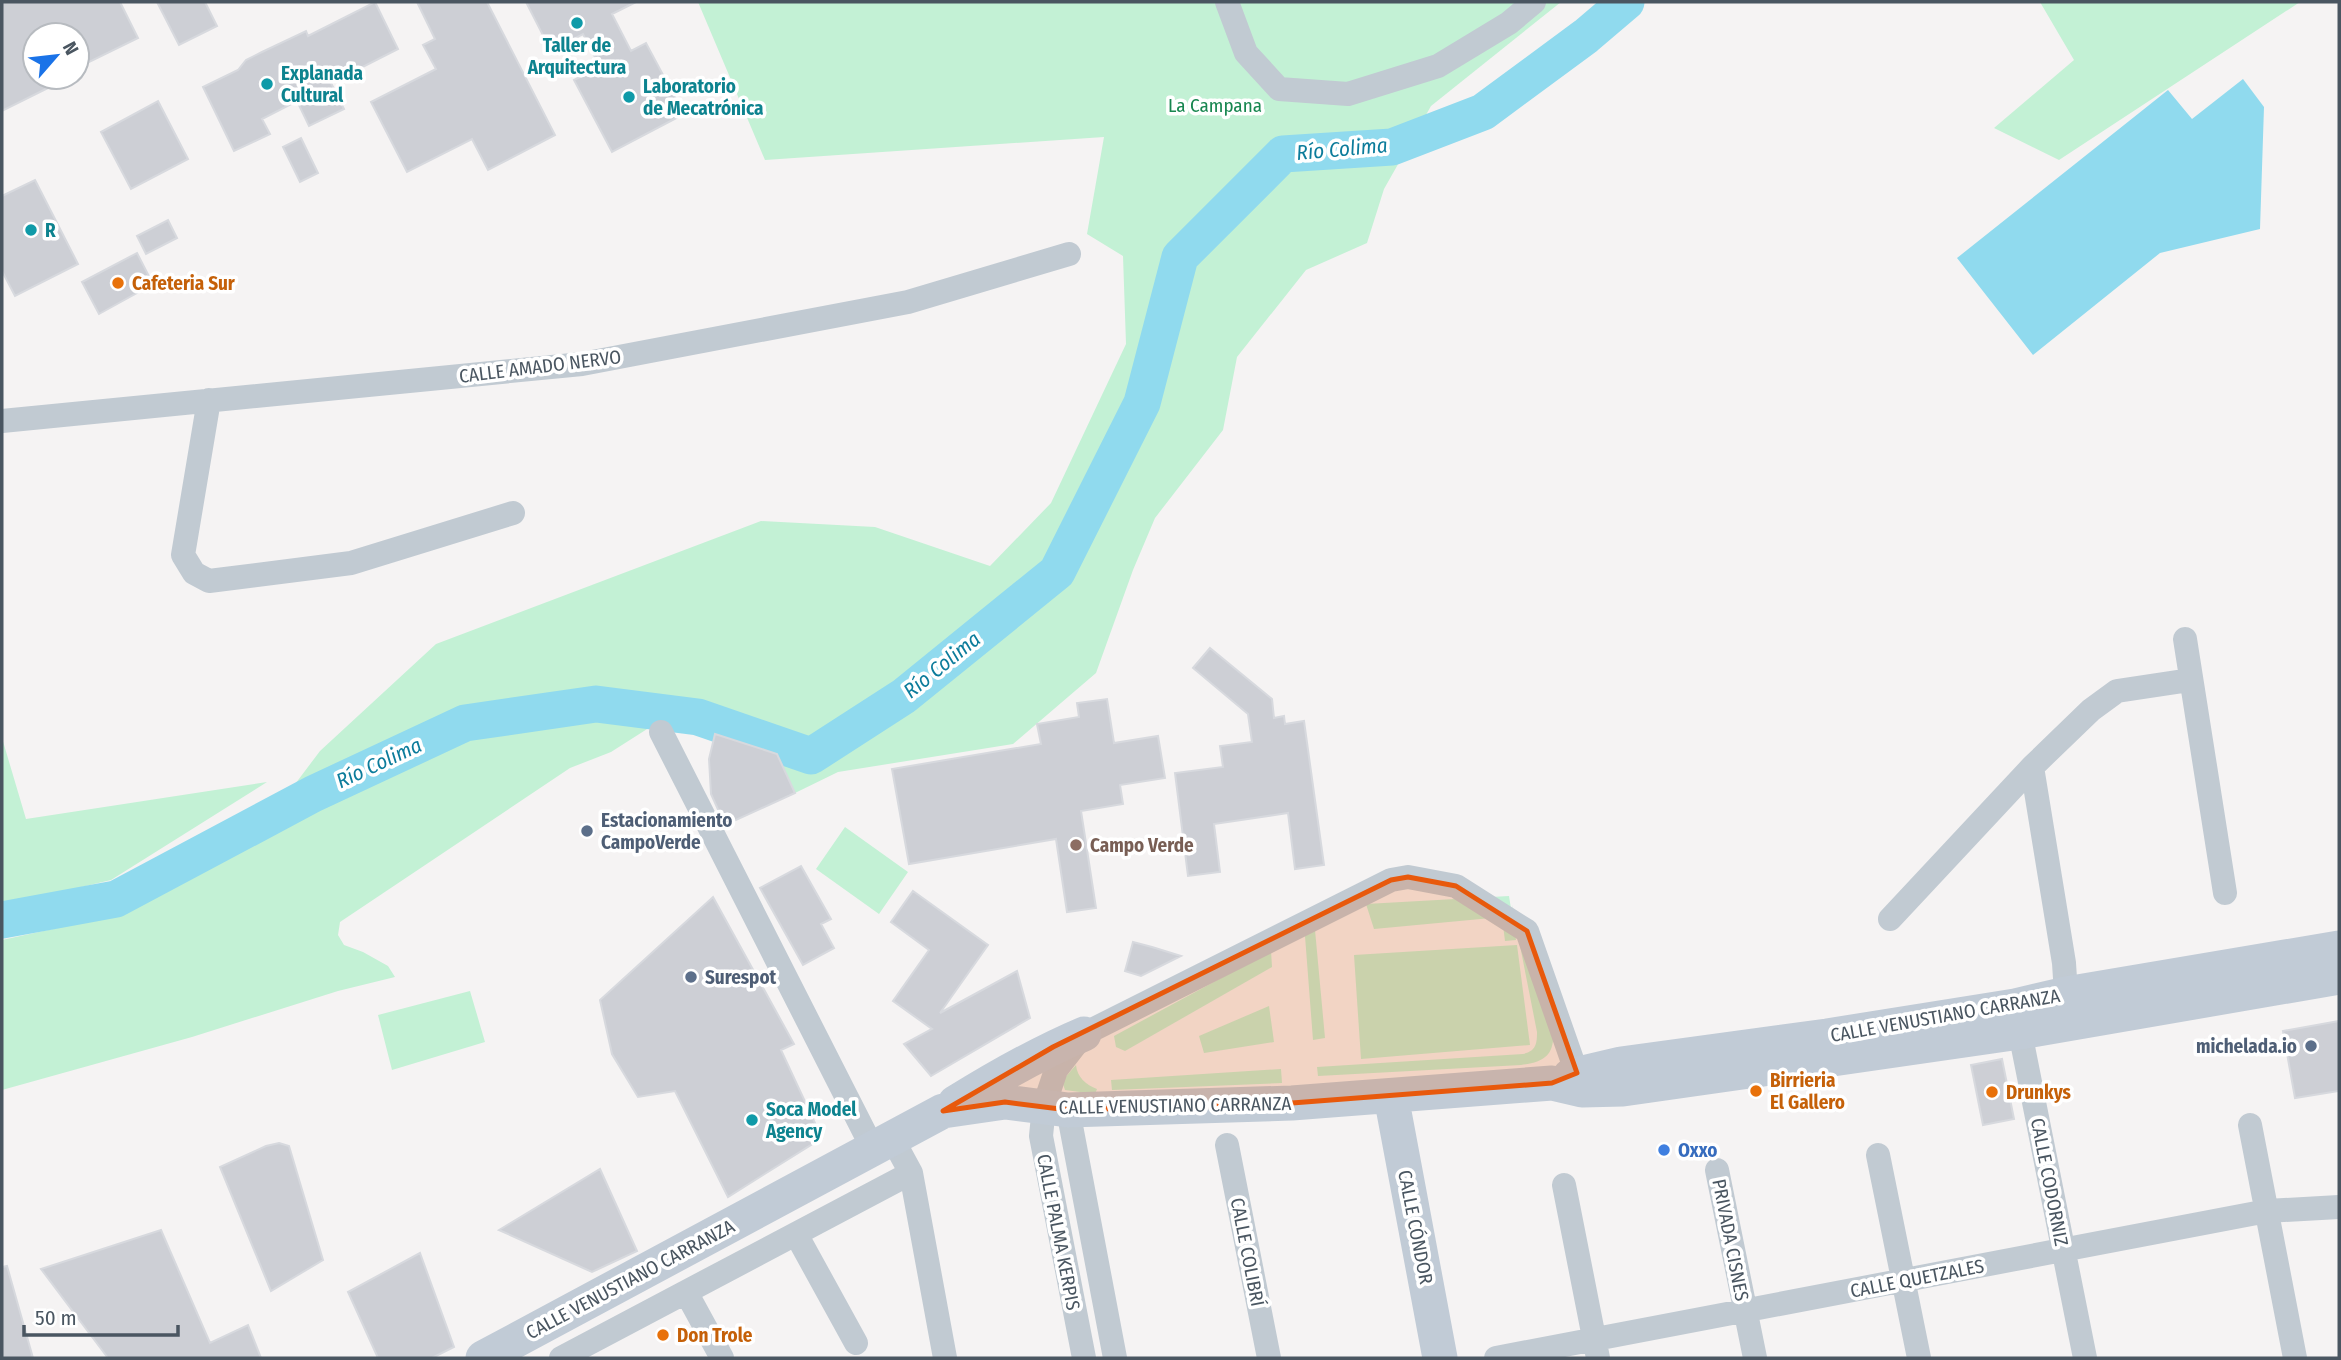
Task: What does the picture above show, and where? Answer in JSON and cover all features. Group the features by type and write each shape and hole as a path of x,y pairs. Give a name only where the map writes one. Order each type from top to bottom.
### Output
{"street":[{"path":"1227,2 1246,53 1279,89 1348,94 1438,66 1510,23 1534,2"},
{"name":"CALLE AMADO NERVO","path":"2,421 582,364 908,302 1069,254"},
{"path":"209,400 183,555 194,573 209,581 351,563 513,513"},
{"path":"2185,639 2225,894"},
{"path":"1890,919 2032,767 2091,710 2117,691 2190,680"},
{"path":"661,733 882,1144 911,1174 945,1358"},
{"path":"2032,767 2064,963 2083,1002"},
{"path":"943,1111 990,1081 1053,1047 1391,880 1408,877 1456,886 1527,931 1570,1082"},
{"name":"CALLE VENUSTIANO CARRANZA","path":"482,1358 943,1111 1005,1102 1056,1108 1280,1103 1570,1082 1621,1063 1702,1065 2017,1019 2083,1002 2339,948"},
{"name":"CALLE VENUSTIANO CARRANZA","path":"2083,1002 2339,977"},
{"name":"CALLE CODORNIZ","path":"2017,1019 2085,1358"},
{"path":"1056,1108 1056,1070 1084,1034"},
{"name":"CALLE CÓNDOR","path":"1391,1097 1440,1358"},
{"name":"CALLE PALMA KERPIS","path":"1056,1108 1041,1136 1084,1358"},
{"name":"CALLE PALMA KERPIS","path":"1056,1108 1115,1358"},
{"path":"2250,1125 2295,1358"},
{"name":"CALLE COLIBRÍ","path":"1227,1145 1269,1358"},
{"path":"1878,1155 1919,1358"},
{"name":"PRIVADA CISNES","path":"1717,1170 1755,1358"},
{"name":"CALLE VENUSTIANO CARRANZA","path":"576,1355 686,1292 911,1174"},
{"path":"1564,1185 1596,1349"},
{"name":"CALLE QUETZALES","path":"1496,1358 1596,1349 1746,1311 1904,1280 2267,1212 2339,1207"},
{"path":"796,1234 856,1343"},
{"path":"686,1292 722,1358"}],"highlighted area":[{"path":"1408,877 1456,886 1527,931 1577,1073 1552,1083 1292,1103 1068,1110 1005,1102 943,1111 1053,1047 1391,880"}],"green space":[{"name":"La Campana","path":"698,2 1561,2 1431,106 1384,189 1367,243 1306,270 1237,357 1223,430 1155,518 1096,673 1013,744 838,772 795,793 776,754 666,717 611,752 570,768 340,922 338,935 344,945 388,966 395,977 338,991 192,1037 2,1090 2,940 126,913 256,836 320,751 436,644 761,521 875,527 990,566 1051,503 1126,344 1123,256 1087,234 1104,137 765,160"},
{"path":"2040,2 2300,2 2059,160 1994,128 2074,60"},
{"path":"2,738 26,819 267,782 111,880 2,906"},
{"path":"845,827 908,872 879,914 816,869"},
{"path":"1509,896 1516,940 1505,941 1502,917 1374,929 1366,904"},
{"path":"1512,905 1553,1029 1550,1051 1543,1059 1521,1065 1318,1076 1317,1067 1523,1054 1533,1049 1537,1032"},
{"path":"1315,930 1325,1038 1313,1040 1305,936"},
{"path":"1517,945 1530,1045 1361,1059 1354,955"},
{"path":"1271,951 1272,967 1125,1051 1116,1047 1114,1036"},
{"path":"470,991 485,1042 392,1070 378,1015"},
{"path":"1269,1006 1274,1042 1204,1053 1199,1036"},
{"path":"1076,1065 1083,1080 1097,1089 1095,1094 1065,1090 1062,1081"},
{"path":"1281,1069 1282,1083 1112,1090 1111,1080"}],"water":[{"path":"2243,79 2264,107 2260,229 2160,253 2033,355 1957,258 2168,90 2192,119"}],"building":[{"path":"2,2 120,2 138,38 91,61 91,21 21,21 21,91 42,91 2,111"},
{"path":"157,2 205,2 217,26 179,45"},
{"path":"375,2 398,49 331,83 344,109 309,126 297,101 262,119 270,134 234,151 203,87 238,70 246,60 262,52 306,31 308,36"},
{"path":"417,2 487,2 555,135 488,170 472,139 407,172 371,102 436,69 423,45 435,39"},
{"name":"Laboratorio de Mecatrónica","path":"526,2 636,2 612,14 631,51 646,43 684,114 612,152 574,80 600,67 583,34 551,51"},
{"path":"158,101 188,159 131,189 101,132"},
{"path":"301,138 318,173 300,182 283,147"},
{"name":"R","path":"35,180 78,264 15,296 2,271 2,196"},
{"path":"168,220 177,238 146,254 137,236"},
{"name":"Cafeteria Sur","path":"137,253 153,284 99,314 82,282"},
{"path":"1210,648 1272,699 1274,718 1284,716 1285,724 1304,721 1324,865 1295,869 1288,813 1214,824 1220,872 1188,876 1175,773 1223,767 1220,746 1252,742 1248,714 1193,668"},
{"path":"1107,699 1114,743 1158,736 1165,778 1120,785 1123,804 1081,811 1096,908 1067,912 1056,839 909,864 892,769 1041,744 1037,724 1079,717 1077,703"},
{"path":"715,734 777,754 795,793 725,825 711,794 709,759"},
{"path":"801,866 831,919 821,924 834,948 803,965 760,888"},
{"path":"913,891 988,945 940,1013 1017,971 1030,1018 931,1076 904,1044 932,1029 893,1001 929,950 891,922"},
{"name":"Surespot","path":"713,897 794,1044 781,1050 822,1138 728,1197 675,1091 638,1097 612,1054 600,1000"},
{"path":"1133,942 1181,956 1141,976 1125,971"},
{"name":"michelada.io","path":"2339,1021 2339,1091 2295,1098 2283,1031"},
{"name":"Drunkys","path":"2002,1059 2014,1119 1983,1125 1971,1065"},
{"path":"279,1143 289,1146 323,1260 271,1291 220,1167 266,1146"},
{"path":"600,1169 637,1251 592,1272 499,1230"},
{"path":"161,1230 210,1343 248,1325 261,1358 108,1358 41,1269"},
{"path":"420,1253 454,1347 432,1358 378,1358 348,1292"},
{"path":"7,1266 33,1358 2,1358 2,1267"}],"waterway":[{"name":"Río Colima","path":"2,920 116,899 313,794 465,723 596,704 698,717 811,756 904,696 1057,572 1142,403 1180,257 1283,154 1392,147 1483,112 1586,36 1626,2"}],"place":[{"name":"Taller de Arquitectura","path":"577,23"},
{"name":"Explanada Cultural","path":"267,84"},
{"name":"Laboratorio de Mecatrónica","path":"629,97"},
{"name":"R","path":"31,230"},
{"name":"Cafeteria Sur","path":"118,283"},
{"name":"Estacionamiento CampoVerde","path":"587,831"},
{"name":"Campo Verde","path":"1076,845"},
{"name":"Surespot","path":"691,977"},
{"name":"michelada.io","path":"2311,1046"},
{"name":"Birrieria El Gallero","path":"1756,1091"},
{"name":"Drunkys","path":"1992,1092"},
{"name":"Soca Model Agency","path":"752,1120"},
{"name":"Oxxo","path":"1664,1150"},
{"name":"Don Trole","path":"663,1335"}]}
